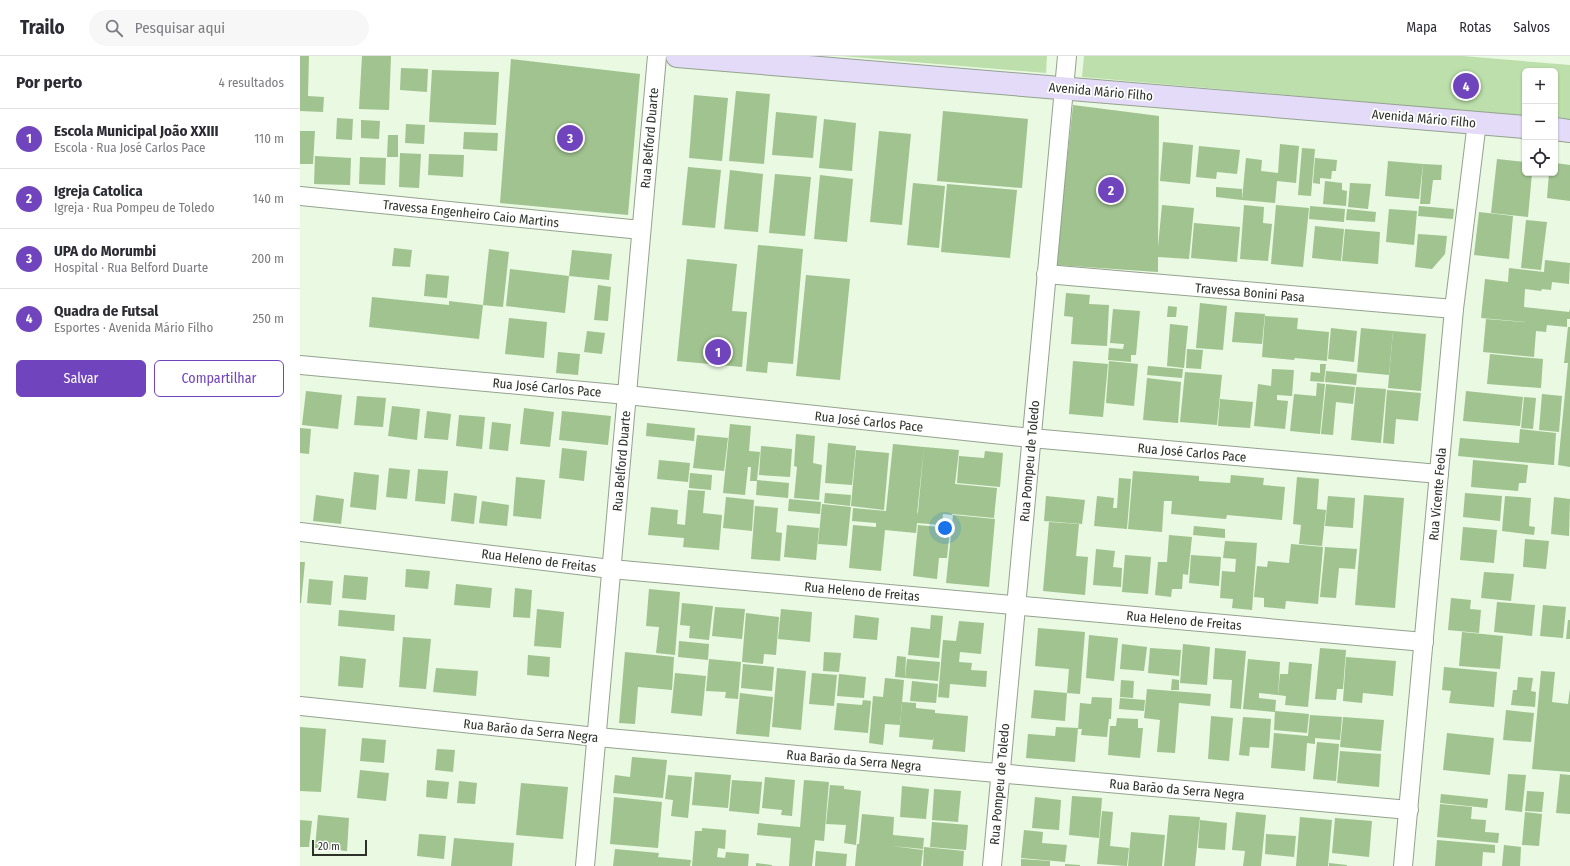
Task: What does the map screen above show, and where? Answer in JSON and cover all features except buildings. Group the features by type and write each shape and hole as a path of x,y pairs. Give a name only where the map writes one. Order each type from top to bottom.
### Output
{"main road":[{"name":"Avenida Mário Filho","path":"677,56 1522,126"},
{"path":"1558,129 1570,131"}],"street":[{"name":"Rua Belford Duarte","path":"585,866 656,56"},
{"name":"Rua Pompeu de Toledo","path":"992,866 1066,56"},
{"name":"Rua Vicente Feola","path":"1403,866 1454,309 1477,122"},
{"name":"Travessa Engenheiro Caio Martins","path":"300,196 641,230"},
{"name":"Travessa Bonini Pasa","path":"1046,274 1454,309"},
{"name":"Rua José Carlos Pace","path":"300,365 627,394 1031,438 1439,474"},
{"name":"Rua Heleno de Freitas","path":"300,532 611,568 1424,642"},
{"name":"Rua Barão da Serra Negra","path":"300,706 597,737 1408,810"}],"green space":[{"path":"841,56 1047,56 1046,73"},
{"path":"1084,56 1463,56 1570,65 1570,120 1558,118 1558,68 1522,68 1522,116 1082,77"}],"place":[{"name":"Quadra de Futsal","path":"1466,86"},
{"name":"UPA do Morumbi","path":"570,138"},
{"name":"Igreja Catolica","path":"1111,190"},
{"name":"Escola Municipal João XXIII","path":"718,352"}]}
